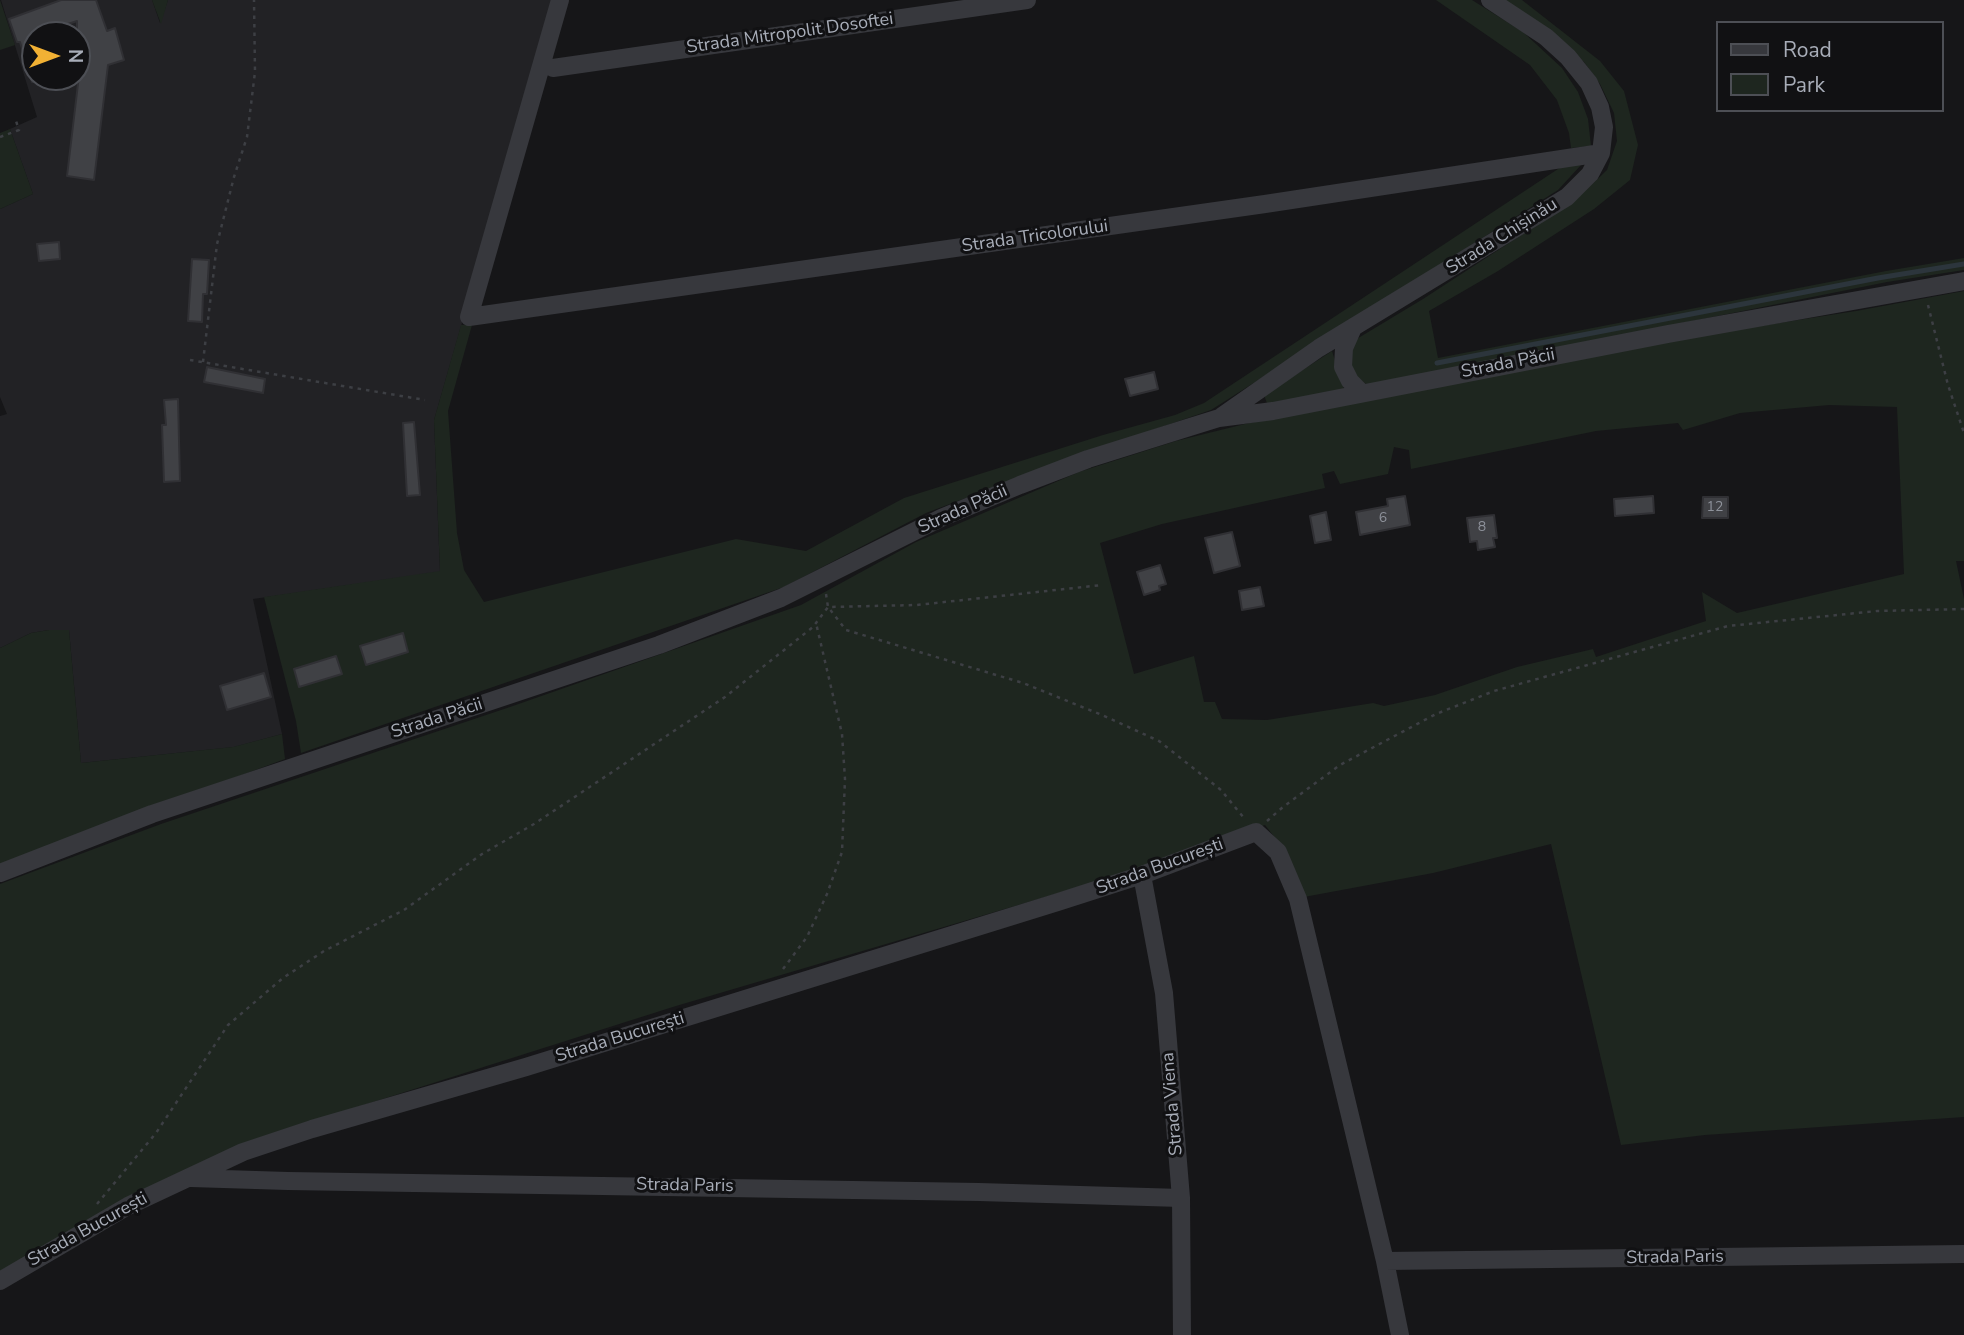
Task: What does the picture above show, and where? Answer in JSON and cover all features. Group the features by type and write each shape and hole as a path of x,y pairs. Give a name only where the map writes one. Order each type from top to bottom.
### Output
{"street":[{"name":"Strada Tricolorului","path":"560,0 469,317 1251,206 1601,153"},
{"name":"Strada Mitropolit Dosoftei","path":"553,68 1027,0"},
{"path":"1490,0 1546,37 1568,57 1589,83 1600,107 1604,127 1601,153"},
{"name":"Strada Chișinău","path":"1219,418 1320,348 1567,197 1590,174 1601,153"},
{"name":"Strada Păcii","path":"0,873 152,814 659,645 781,598 942,517 1020,485 1088,459 1219,418 1273,411 1668,334 1964,281"},
{"path":"1352,330 1344,348 1343,367 1350,381 1361,393"},
{"path":"1256,832 1278,852 1298,899 1385,1261 1400,1335"},
{"name":"Strada București","path":"0,1281 128,1206 243,1152 312,1129 526,1067 1142,875 1256,832"},
{"name":"Strada Viena","path":"1142,875 1164,993 1181,1198 1182,1335"},
{"name":"Strada Paris","path":"188,1178 1181,1198"},
{"name":"Strada Paris","path":"1385,1261 1964,1254"}],"path":[{"path":"203,362 217,244 247,138 255,72 254,0"},
{"path":"0,137 19,130 15,118"},
{"path":"1924,288 1948,385 1964,433"},
{"path":"190,360 425,400"},
{"path":"823,576 828,607 846,629 1023,683 1159,741 1221,790 1256,832"},
{"path":"828,607 917,605 1102,585"},
{"path":"96,1205 156,1133 228,1025 283,978 324,951 404,910 482,854 534,824 725,697 816,622 828,607"},
{"path":"1283,807 1340,765 1436,714 1494,691 1577,666 1728,626 1877,611 1964,609"},
{"path":"763,993 807,937 827,894 842,852 845,779 842,734 816,622"}],"shaded area":[{"path":"1,0 152,0 160,23 168,0 555,0 434,420 440,572 253,599 282,734 234,747 81,763 69,630 31,633 0,648 0,416 7,414 0,397 0,209 33,194 10,129 37,117 29,91 91,91 91,21 21,21 21,65"}],"green space":[{"path":"0,0 15,45 0,50"},
{"path":"152,0 168,0 161,24"},
{"path":"1436,0 1472,0 1523,32 1562,68 1578,92 1588,119 1591,146 1571,148 1569,133 1557,100 1530,65"},
{"path":"1494,0 1522,0 1600,61 1624,91 1638,145 1630,180 1594,209 1498,271 1429,311 1438,358 1964,258 1964,270 1887,282 1369,386 1350,368 1350,354 1355,340 1578,198 1607,170 1617,141 1614,113 1600,84 1584,62"},
{"path":"10,129 33,194 0,209 0,133"},
{"path":"1564,165 1581,165 1558,190 1211,410 1077,456 926,513 784,587 301,753 296,721 264,597 440,571 434,420 461,325 472,325 448,411 457,533 464,570 484,602 736,539 806,551 904,498 1175,415 1204,403"},
{"path":"1964,291 1964,561 1956,561 1964,599 1964,1117 1705,1135 1621,1145 1551,844 1433,873 1304,897 1287,853 1265,825 1103,880 676,1006 244,1143 0,1273 0,884 161,824 510,707 801,605 916,542 1079,472 1176,441 1415,389 1676,339","holes":["1829,405 1897,407 1904,574 1737,613 1702,592 1706,621 1596,657 1593,649 1517,667 1435,695 1384,706 1373,703 1267,720 1222,719 1215,702 1204,702 1194,656 1134,674 1100,543 1162,524 1325,488 1322,474 1334,471 1340,484 1388,474 1394,447 1409,450 1411,469 1596,431 1678,423 1683,430 1740,413"]},
{"path":"1332,351 1344,389 1268,406 1264,395"},
{"path":"69,630 81,763 233,747 282,734 285,759 0,865 0,648 31,633"}],"building":[{"path":"61,0 96,0 107,31 115,28 124,60 108,65 94,180 67,176 77,91 91,91 91,21 21,21 21,45 17,42 9,19"},
{"path":"59,242 60,259 39,261 37,244"},
{"path":"192,259 209,260 207,294 203,294 202,322 188,321"},
{"path":"207,367 265,379 263,393 204,382"},
{"path":"1154,372 1158,389 1130,396 1125,379"},
{"path":"178,399 180,481 164,482 164,400"},
{"path":"414,422 420,495 407,496 403,423"},
{"path":"1405,496 1410,525 1360,535 1356,512 1388,506 1387,499"},
{"path":"1653,496 1654,513 1615,516 1614,499"},
{"path":"1703,497 1728,497 1728,518 1702,518"},
{"path":"1326,512 1331,540 1315,543 1310,516"},
{"path":"1494,515 1497,538 1493,538 1495,547 1478,550 1477,541 1470,542 1467,518"},
{"path":"1232,532 1240,566 1214,573 1205,538"},
{"path":"1160,565 1166,584 1159,586 1160,590 1144,595 1137,572"},
{"path":"1260,587 1264,606 1242,610 1239,591"},
{"path":"403,633 408,652 366,665 360,646"},
{"path":"336,656 342,674 299,687 294,669"},
{"path":"264,673 271,697 227,710 220,686"}],"waterway":[{"path":"1437,363 1878,278 1964,264"}]}
